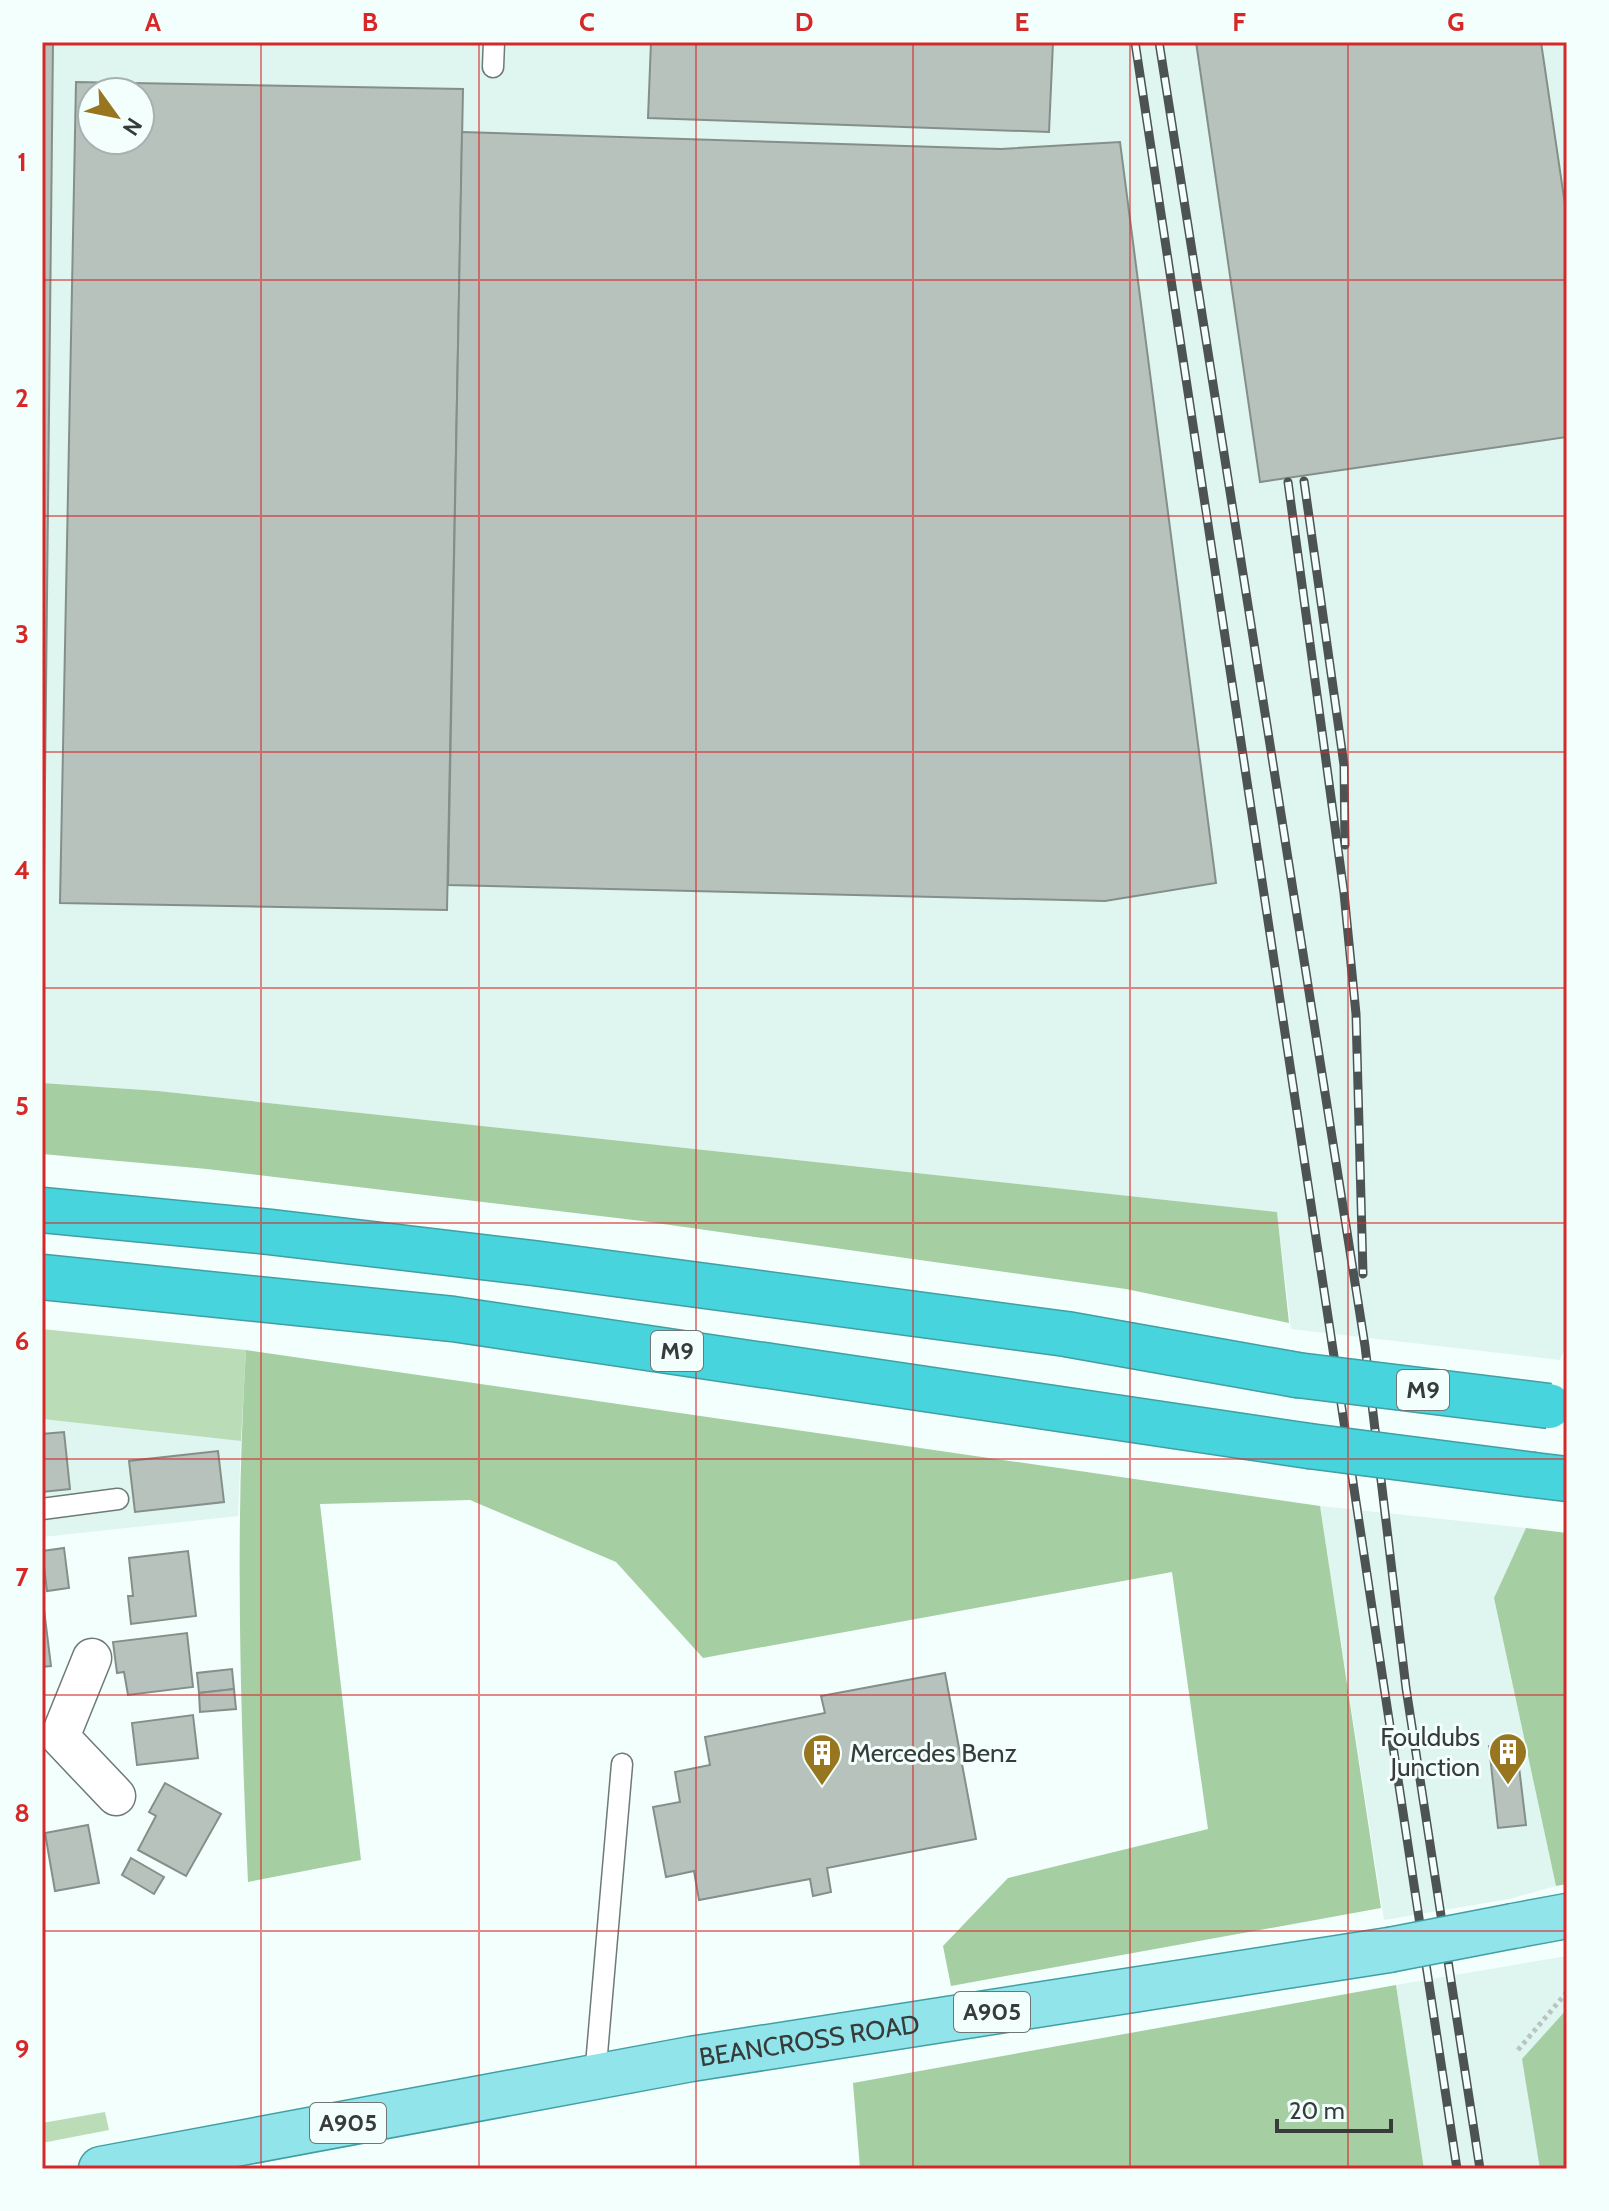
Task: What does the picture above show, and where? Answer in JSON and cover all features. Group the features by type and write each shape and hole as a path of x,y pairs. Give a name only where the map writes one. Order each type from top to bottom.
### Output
{"highway":[{"name":"M9","path":"42,1210 241,1229 549,1265 1066,1334 1297,1375 1558,1407"},
{"name":"M9","path":"42,1277 481,1323 1309,1446 1551,1477"}],"main road":[{"name":"BEANCROSS ROAD","path":"101,2169 691,2059 1389,1950 1567,1916"}],"street":[{"path":"92,1658 51,1738 116,1796"}],"lane":[{"path":"493,67 494,42"},
{"path":"42,1509 118,1499"},
{"path":"595,2077 622,1764"}],"path":[{"path":"1518,2050 1567,1992"}],"shaded area":[{"path":"42,42 1567,42 1567,1342 1560,1360 1291,1329 1277,1212 158,1091 42,1083"},
{"path":"42,1419 241,1441 238,1516 42,1537"},
{"path":"1320,1506 1526,1528 1494,1599 1556,1886 1509,1899 1384,1920"},
{"path":"1567,1956 1567,2169 1424,2169 1396,1985"}],"green space":[{"path":"42,1083 158,1091 1277,1212 1289,1323 1126,1289 642,1221 207,1169 42,1154"},
{"path":"42,1329 246,1350 241,1441 42,1419"},
{"path":"246,1350 1320,1506 1381,1908 951,1986 943,1946 1008,1878 1208,1829 1172,1572 703,1658 616,1562 470,1500 320,1504 361,1860 248,1882 240,1616"},
{"path":"1526,1528 1567,1533 1567,1884 1556,1886 1494,1598"},
{"path":"1396,1985 1424,2169 860,2169 853,2083"},
{"path":"1567,2009 1567,2169 1540,2169 1522,2059"},
{"path":"105,2112 109,2130 42,2143 42,2123"}],"building":[{"path":"42,42 53,42 43,968 42,968"},
{"path":"651,42 1053,42 1049,132 648,118"},
{"path":"1196,42 1541,42 1567,218 1567,437 1260,482"},
{"path":"76,82 76,156 156,156 156,83 463,89 447,910 60,903"},
{"path":"462,132 1001,149 1120,142 1216,883 1105,901 448,885"},
{"path":"64,1432 70,1489 42,1492 42,1434"},
{"path":"218,1451 224,1502 135,1512 129,1461"},
{"path":"64,1548 69,1588 47,1591 42,1551"},
{"path":"188,1551 196,1616 131,1624 128,1596 133,1596 129,1558"},
{"path":"42,1593 51,1666 42,1667"},
{"path":"187,1633 193,1687 128,1695 124,1672 117,1673 113,1642"},
{"path":"232,1669 234,1689 199,1693 197,1673"},
{"name":"Mercedes Benz","path":"945,1673 976,1839 827,1868 831,1892 813,1896 810,1879 699,1900 694,1871 666,1877 653,1807 680,1802 675,1772 710,1765 705,1737 825,1713 821,1696"},
{"path":"234,1689 236,1709 200,1712 199,1693"},
{"path":"193,1715 198,1758 137,1765 132,1723"},
{"name":"Fouldubs Junction","path":"1516,1742 1526,1825 1498,1828 1489,1746"},
{"path":"165,1783 221,1814 186,1876 138,1850 156,1816 149,1812"},
{"path":"88,1825 99,1883 55,1891 45,1833"},
{"path":"131,1858 164,1877 154,1894 122,1875"}],"railway":[{"path":"1135,42 1457,2169"},
{"path":"1159,42 1365,1346 1406,1688 1480,2169"},
{"path":"1304,481 1344,765 1345,845"},
{"path":"1288,482 1344,893 1356,1014 1363,1274"}],"place":[{"name":"Fouldubs Junction","path":"1508,1786"},
{"name":"Mercedes Benz","path":"822,1787"}]}
